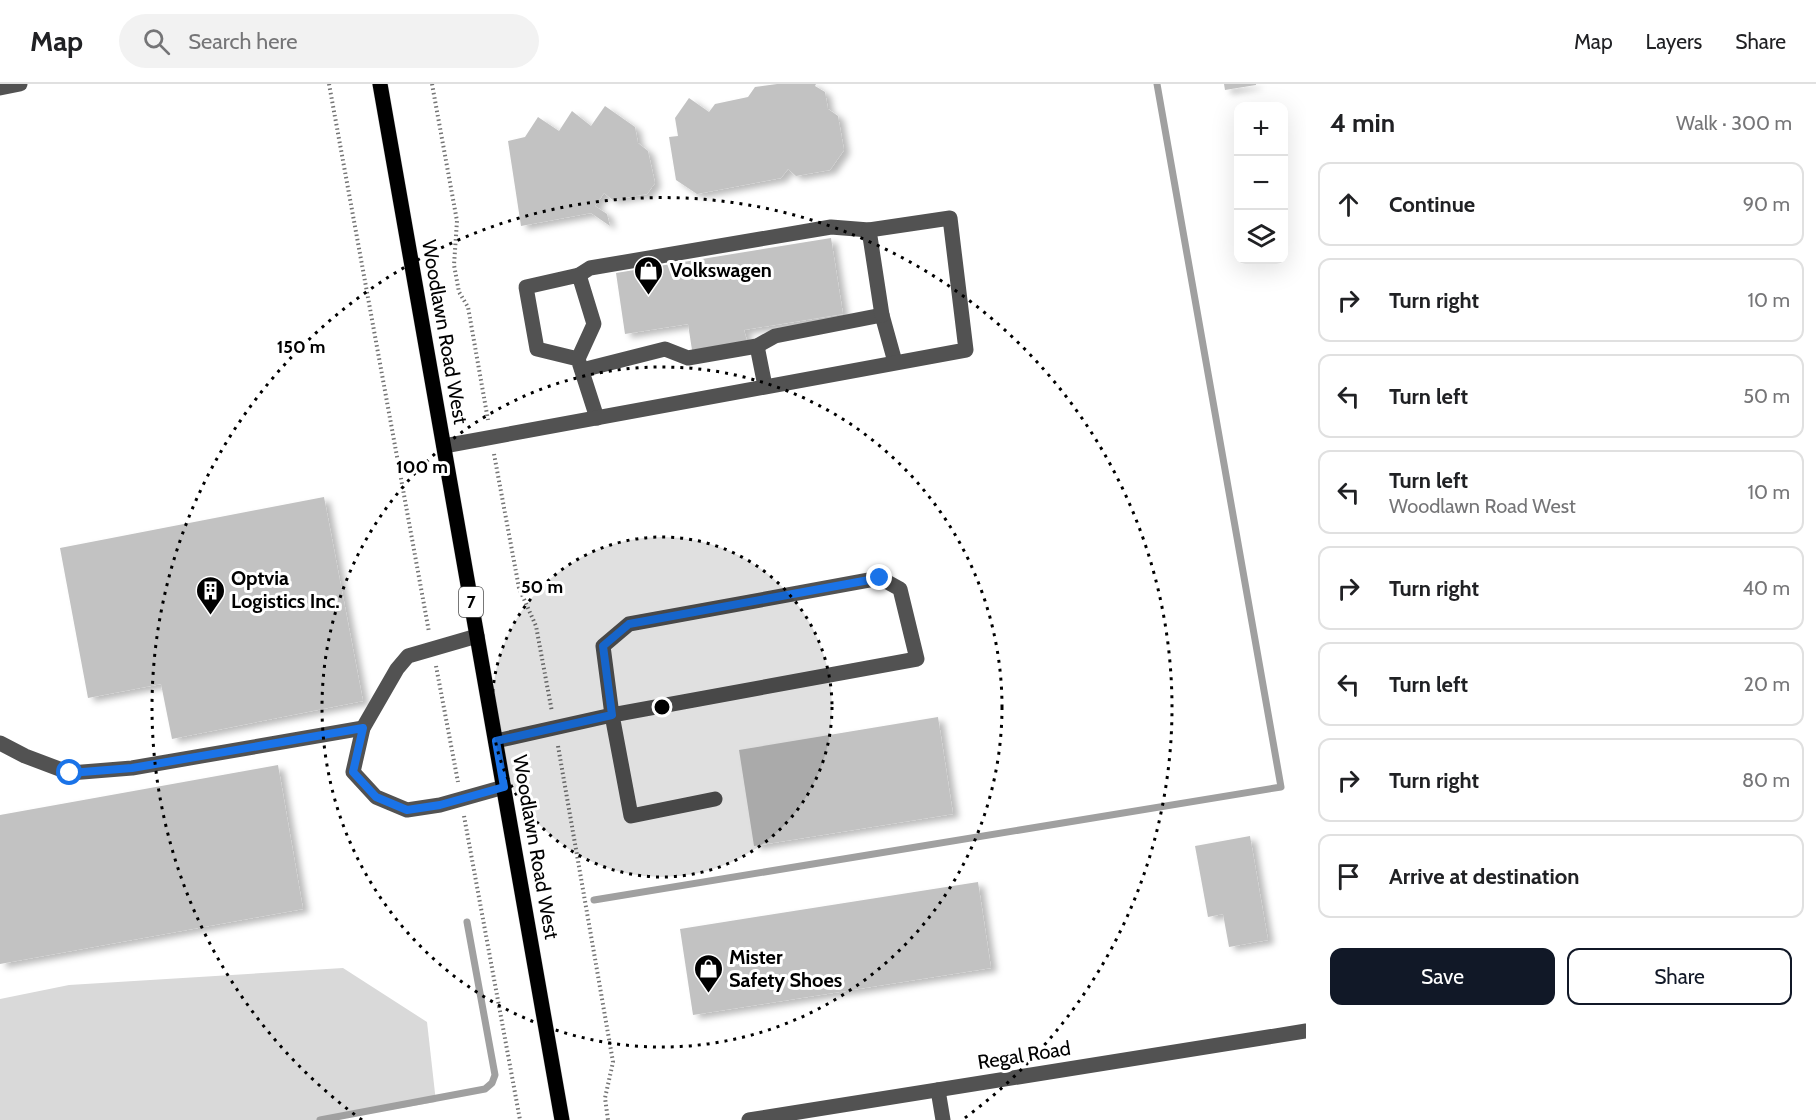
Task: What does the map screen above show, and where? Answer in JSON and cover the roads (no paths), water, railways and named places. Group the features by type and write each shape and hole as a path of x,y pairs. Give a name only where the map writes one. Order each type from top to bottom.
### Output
{"main road":[{"name":"Woodlawn Road West","path":"380,84 504,787 560,1120"}],"street":[{"path":"0,88 20,84"},
{"path":"444,447 966,350 950,218 869,230 831,227 590,268 579,275 526,287 537,349 580,364 665,349 688,358 757,346 775,336 882,315"},
{"path":"869,230 882,315 895,362"},
{"path":"579,275 594,324 580,364 597,417"},
{"path":"757,346 765,386"},
{"path":"496,741 612,715 917,659 900,589 880,578 629,624 603,646 612,715 631,816 715,799"},
{"path":"477,636 408,656 397,669 363,728 353,772 376,797 407,810 440,805 504,787"},
{"path":"0,743 25,756 70,773 132,768 363,728"},
{"name":"Regal Road","path":"749,1120 820,1114 938,1090 1306,1031"},
{"path":"938,1090 943,1120"}],"waterway":[{"path":"594,900 1281,787 1157,84"},
{"path":"320,1120 485,1089 492,1083 495,1075 467,922"}],"place":[{"name":"Volkswagen","path":"649,296"},
{"name":"Optvia Logistics Inc.","path":"210,616"},
{"name":"Mister Safety Shoes","path":"708,994"}]}
